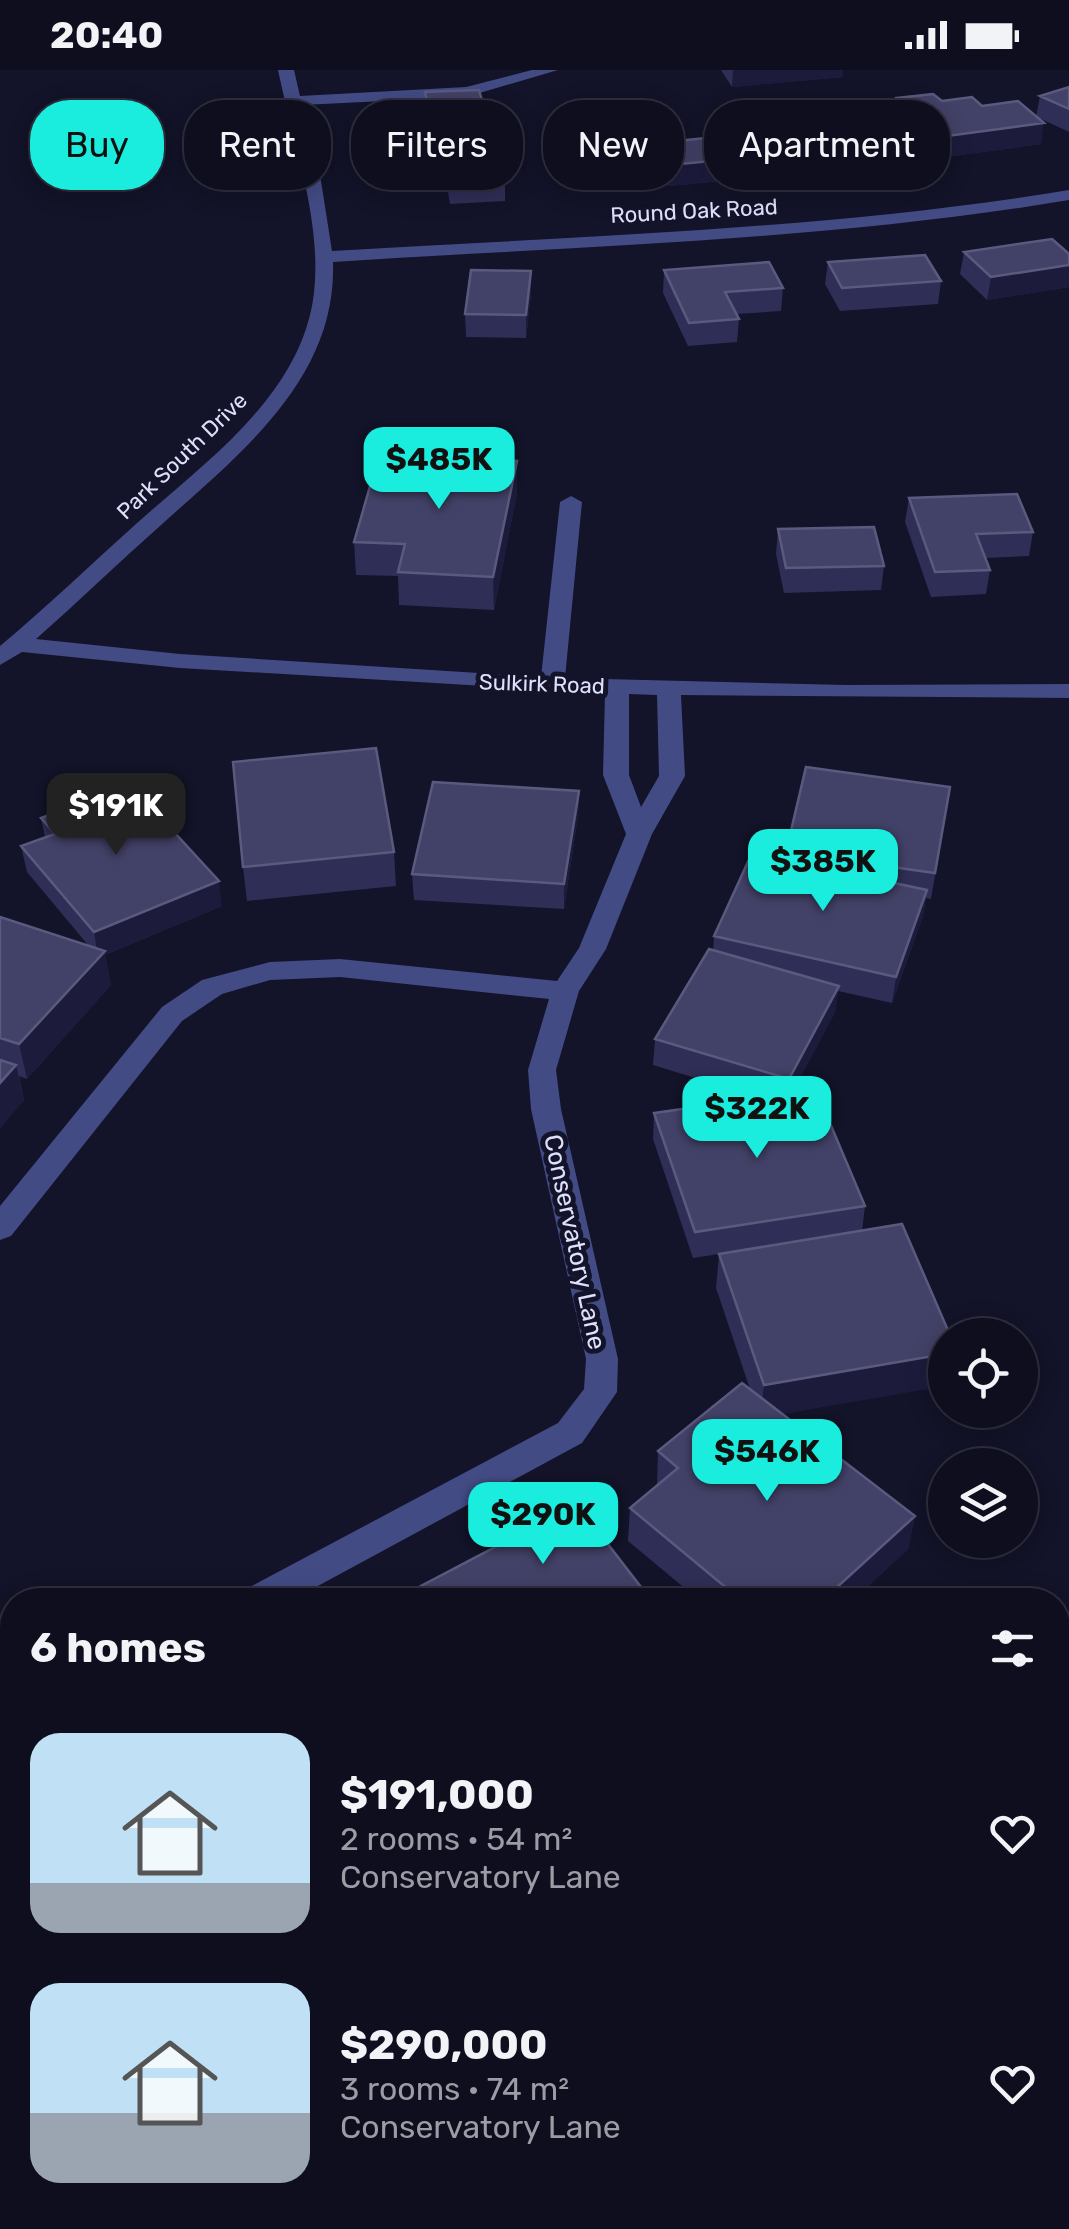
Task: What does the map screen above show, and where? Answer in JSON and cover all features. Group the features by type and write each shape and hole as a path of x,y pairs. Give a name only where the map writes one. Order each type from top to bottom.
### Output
{"street":[{"name":"Park South Drive","path":"286,70 292,100"},
{"path":"327,100 466,92 550,70"},
{"name":"Park South Drive","path":"8,652 268,410 310,343 323,292 312,190"},
{"name":"Round Oak Road","path":"321,256 850,224 948,215 1069,195"},
{"path":"552,685 572,502"},
{"name":"Sulkirk Road","path":"8,652 552,685 1069,691"},
{"path":"617,686 616,775 639,834"},
{"name":"Conservatory Lane","path":"281,1588 570,1433 600,1392 602,1359 546,1109 542,1070 566,992 592,949 639,834 672,776 669,688"},
{"path":"0,1228 172,1014 212,986 270,971 340,968 566,992"}],"building":[{"path":"1069,87 1069,109 1040,96"},
{"path":"479,90 482,100 427,100 425,92"},
{"path":"933,94 941,100 899,100"},
{"path":"972,97 982,106 1018,101 1044,123 950,136 950,100"},
{"path":"704,138 704,162 684,164 684,140"},
{"path":"1052,239 1069,254 1069,265 991,277 964,252"},
{"path":"925,255 941,281 842,288 828,262"},
{"path":"769,262 783,288 725,292 739,319 689,323 664,270"},
{"path":"471,270 531,271 526,315 465,314"},
{"path":"379,455 517,461 493,577 398,572 405,544 354,542"},
{"path":"1017,494 1033,532 976,534 990,570 935,572 909,498"},
{"path":"874,527 884,566 786,568 778,529"},
{"path":"376,748 394,852 243,867 233,762"},
{"path":"806,767 950,787 935,873 786,852"},
{"path":"433,782 579,791 564,884 412,874"},
{"path":"130,784 219,881 94,932 21,846 55,834 41,818"},
{"path":"752,853 927,890 896,977 714,936"},
{"path":"0,917 105,951 19,1044 0,1038"},
{"path":"709,949 839,986 789,1079 655,1039"},
{"path":"0,1060 16,1065 0,1083"},
{"path":"816,1090 865,1206 695,1232 654,1113"},
{"path":"902,1224 943,1318 928,1318 928,1357 764,1385 719,1254"},
{"path":"742,1383 915,1516 836,1588 727,1588 630,1508 678,1468 658,1451"},
{"path":"577,1504 642,1588 422,1588"}]}
